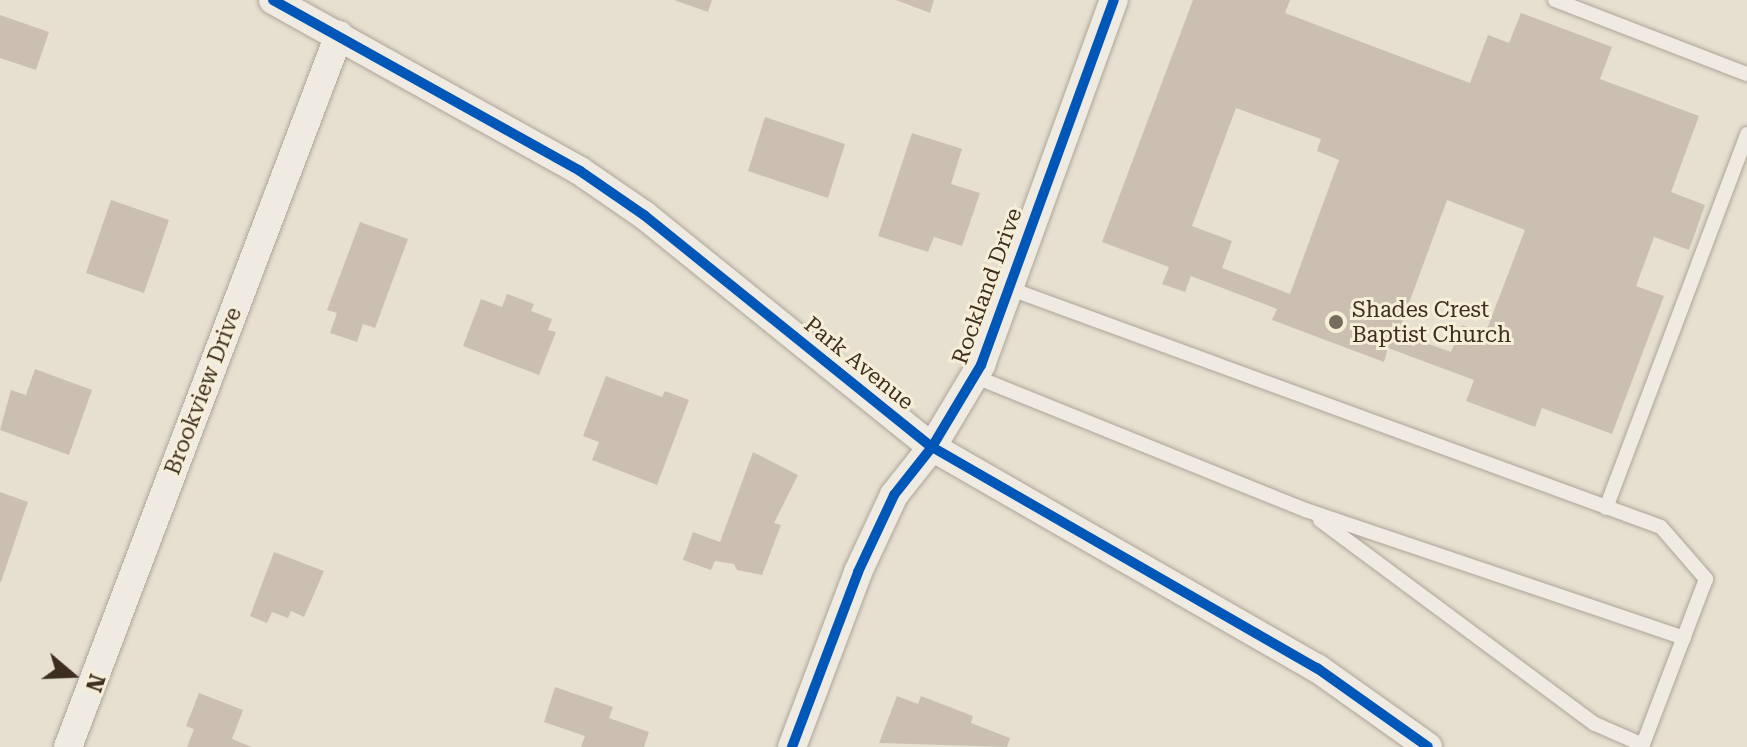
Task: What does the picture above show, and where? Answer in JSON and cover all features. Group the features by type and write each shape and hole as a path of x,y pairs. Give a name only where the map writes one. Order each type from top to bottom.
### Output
{"street":[{"name":"Park Avenue","path":"273,0 533,143 644,215 932,447 1317,668 1428,747"},
{"name":"Rockland Drive","path":"792,747 894,495 932,447 976,377 1114,0"},
{"name":"Brookview Drive","path":"68,747 339,35"}],"lane":[{"path":"1555,0 1747,74"},
{"path":"1606,508 1747,134"},
{"path":"1008,288 1661,527 1706,579 1643,746 1595,724 1306,510"},
{"path":"976,377 1306,510 1684,638"}],"building":[{"path":"674,0 712,0 708,12"},
{"path":"896,0 934,0 930,13"},
{"path":"1193,0 1290,0 1285,13 1470,83 1488,35 1509,43 1521,13 1612,47 1600,79 1699,116 1671,192 1705,205 1689,250 1654,237 1636,286 1664,296 1612,434 1542,408 1535,427 1466,401 1474,380 1388,348 1384,362 1272,320 1277,309 1191,276 1185,292 1162,284 1169,267 1102,242","holes":["1236,108 1321,139 1317,151 1339,160 1290,294 1222,268 1232,241 1192,226","1447,200 1525,230 1485,334 1462,325 1451,352 1398,333"]},
{"path":"0,15 49,32 36,70 0,58"},
{"path":"765,117 845,144 828,198 748,171"},
{"path":"912,133 962,149 951,184 980,193 962,246 934,237 928,252 878,236"},
{"path":"111,200 169,220 144,293 86,273"},
{"path":"360,222 408,239 375,328 363,324 357,342 330,333 337,313 327,310"},
{"path":"507,294 534,304 531,311 552,319 548,330 556,332 539,375 463,346 481,299 502,307"},
{"path":"35,369 92,390 69,455 0,430 11,390 26,395"},
{"path":"606,376 662,397 665,391 689,400 657,485 592,460 599,442 583,436"},
{"path":"753,452 798,475 774,523 781,525 762,575 737,570 734,564 715,561 711,570 683,560 693,532 720,542"},
{"path":"0,492 28,502 1,582 0,582"},
{"path":"274,552 324,571 304,617 291,611 288,618 272,612 267,623 250,616"},
{"path":"555,687 613,707 609,718 649,732 644,747 581,747 585,736 544,722"},
{"path":"199,693 243,710 232,739 252,747 187,747 194,729 186,726"},
{"path":"897,696 918,704 921,696 973,716 971,723 1010,738 1007,747 879,743"}],"cycle path":[{"path":"273,0 580,171 644,215 932,447 1317,668 1428,747"},
{"path":"792,747 858,572 894,495 932,447 981,365 1114,0"}],"place":[{"name":"Shades Crest Baptist Church","path":"1336,322"}]}
